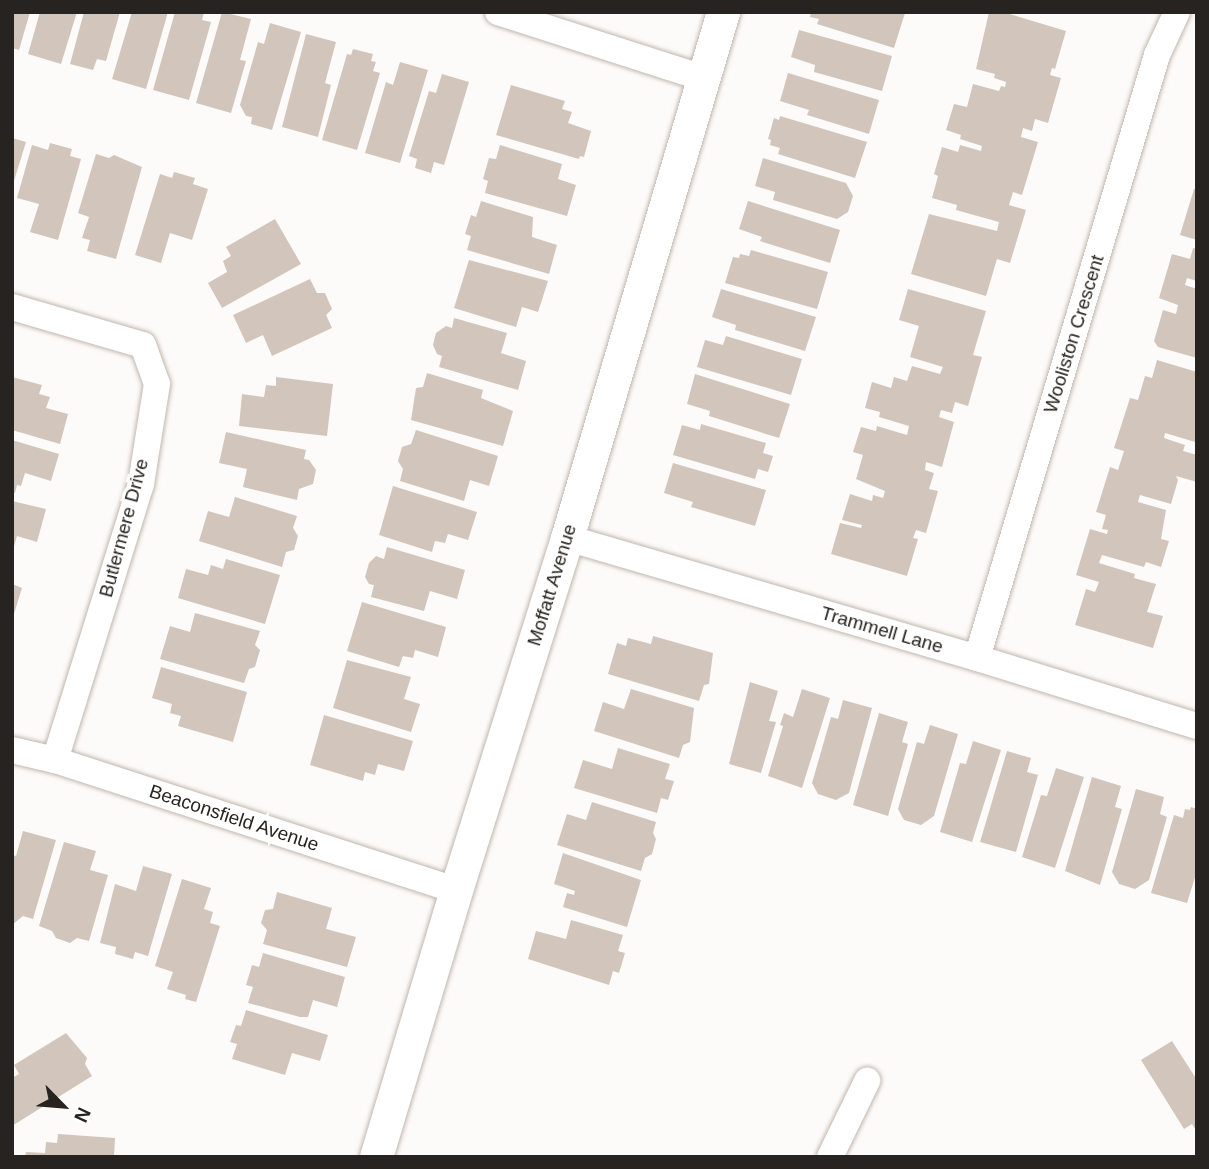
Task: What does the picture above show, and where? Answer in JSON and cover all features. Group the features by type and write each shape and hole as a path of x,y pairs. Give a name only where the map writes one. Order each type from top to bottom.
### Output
{"street":[{"path":"498,12 704,78"},
{"name":"Moffatt Avenue","path":"376,1157 456,890 567,538 723,12"},
{"name":"Wooliston Crescent","path":"977,658 1157,55 1177,12"},
{"name":"Butlermere Drive","path":"12,307 144,345 157,384 141,484 55,760"},
{"name":"Trammell Lane","path":"567,538 977,658 1197,726"},
{"name":"Beaconsfield Avenue","path":"12,750 55,760 456,890"},
{"path":"831,1157 867,1081"}],"building":[{"path":"12,12 30,12 19,50 12,48"},
{"path":"40,12 77,12 61,64 28,54"},
{"path":"84,12 120,12 106,61 97,59 93,70 70,64"},
{"path":"132,12 168,12 146,89 112,79"},
{"path":"175,12 204,12 202,20 211,22 189,100 153,90"},
{"path":"222,12 251,19 240,60 246,61 231,113 196,103"},
{"path":"811,12 905,13 894,48 817,24 819,19 810,17"},
{"path":"989,12 1003,12 1066,31 1055,69 1052,68 1050,75 1061,78 1048,123 1035,119 1032,131 1023,128 1021,137 1038,142 1022,195 1013,192 1009,205 1026,210 1010,263 997,259 986,296 911,274 929,214 997,231 999,222 956,210 957,205 932,198 938,176 934,174 942,147 958,152 960,145 981,151 982,146 960,139 961,135 946,130 954,104 967,107 973,84 999,91 1001,86 1005,87 1006,82 994,78 995,74 976,69"},
{"path":"270,23 301,32 272,130 251,124 252,117 246,116 240,105 258,42 264,44"},
{"path":"799,30 892,56 882,91 814,72 815,65 791,57"},
{"path":"306,34 336,42 325,83 331,85 318,137 282,127"},
{"path":"353,49 373,54 371,61 376,62 373,71 380,73 357,150 322,140 347,54 351,55"},
{"path":"400,62 428,70 400,163 365,153 386,82 393,85"},
{"path":"788,73 879,100 869,134 807,115 809,110 780,101"},
{"path":"442,74 469,82 444,165 434,162 431,173 415,168 417,159 409,156 429,91 436,93"},
{"path":"511,85 565,101 562,109 572,112 568,123 591,131 584,157 580,156 579,159 496,135"},
{"path":"780,116 867,142 855,178 778,154 780,148 770,145 771,140 768,139 774,118 779,120"},
{"path":"12,138 26,142 13,184 12,184"},
{"path":"50,143 72,149 70,156 81,159 58,240 30,232 39,204 17,198 32,145 48,150"},
{"path":"500,145 562,164 558,179 576,185 567,216 485,193 488,181 483,179 489,158 496,159"},
{"path":"96,154 109,158 114,155 142,167 116,259 87,251 90,240 82,238 89,217 78,213"},
{"path":"763,158 846,183 853,196 848,212 837,219 773,200 775,192 755,186"},
{"path":"174,172 195,178 193,184 208,189 192,240 170,233 161,263 135,255 160,174 172,178"},
{"path":"1194,189 1197,189 1197,240 1180,235"},
{"path":"481,201 533,217 532,237 557,245 549,274 467,250 471,236 465,234 471,215 476,217"},
{"path":"748,201 840,230 830,263 760,241 762,237 739,229"},
{"path":"275,219 301,264 222,308 208,283 227,272 223,261 231,256 226,247"},
{"path":"1193,248 1197,249 1197,281 1187,278 1185,285 1197,289 1197,358 1158,347 1154,341 1163,310 1176,314 1178,305 1159,298 1172,254 1190,259"},
{"path":"751,250 828,272 817,309 725,283 733,257 739,258 740,254 749,256"},
{"path":"469,260 548,281 538,312 522,307 516,327 454,308"},
{"path":"310,279 317,293 325,293 332,309 326,315 332,328 272,356 263,335 246,343 233,315"},
{"path":"721,289 816,317 805,351 735,330 736,325 712,317"},
{"path":"908,289 986,311 973,355 982,357 968,406 955,402 952,413 941,410 939,417 954,422 942,467 926,462 925,470 934,473 929,489 938,491 926,533 916,530 913,538 918,539 907,576 831,554 840,523 861,528 862,525 842,520 850,494 872,501 873,495 883,498 885,491 856,479 863,455 853,452 861,427 876,431 877,426 907,435 909,426 879,417 880,412 865,408 872,382 891,388 894,377 907,381 912,366 940,374 943,367 910,357 919,326 899,320"},
{"path":"454,318 507,333 501,353 526,361 518,390 439,367 442,356 437,354 433,345 436,333 446,326 452,328"},
{"path":"726,336 802,359 791,395 697,367 705,340 723,345"},
{"path":"1157,360 1197,372 1195,442 1165,433 1164,438 1185,445 1183,451 1197,455 1197,482 1176,476 1178,480 1171,504 1140,495 1138,502 1166,510 1161,539 1169,541 1161,567 1146,562 1144,567 1102,555 1099,563 1135,574 1134,578 1156,584 1147,612 1163,616 1153,648 1075,625 1086,589 1095,592 1099,582 1076,575 1090,529 1107,534 1108,530 1102,529 1106,515 1096,512 1110,467 1118,470 1124,451 1114,448 1130,398 1138,400 1145,376 1152,378"},
{"path":"427,373 483,390 481,398 513,411 503,446 411,420 416,388 423,387"},
{"path":"695,374 790,404 779,438 709,416 710,411 687,404"},
{"path":"12,377 42,385 39,394 50,397 46,408 68,414 60,444 12,430"},
{"path":"276,377 333,384 327,436 239,426 242,394 264,397 266,385 276,386"},
{"path":"701,424 766,443 763,453 773,456 768,472 758,469 755,479 673,455 682,425 700,430"},
{"path":"416,430 498,456 489,486 470,480 464,501 400,481 403,469 398,461 402,447 411,444"},
{"path":"226,432 306,450 304,459 309,460 316,470 313,484 299,489 297,500 243,487 247,469 219,463"},
{"path":"12,440 59,454 51,481 25,473 21,486 17,485 15,493 12,492"},
{"path":"673,463 766,490 755,526 691,507 693,502 664,493"},
{"path":"393,486 477,512 468,540 448,534 445,543 435,541 432,552 379,535"},
{"path":"235,497 297,516 293,528 298,536 294,550 286,552 282,567 199,541 208,511 229,517"},
{"path":"12,501 46,509 37,542 17,536 13,550"},
{"path":"387,547 465,570 457,599 430,591 424,611 371,597 374,585 369,584 365,577 369,563 376,556 384,559"},
{"path":"226,559 280,575 265,624 178,598 186,569 208,575 211,565 223,569"},
{"path":"12,584 22,588 13,617 12,617"},
{"path":"362,602 446,627 438,657 415,650 413,658 403,656 399,667 347,651"},
{"path":"195,613 260,631 255,645 260,650 255,667 249,669 244,683 160,659 170,626 190,632"},
{"path":"653,636 713,653 709,684 704,685 699,701 608,674 617,643 626,646 628,638 651,644"},
{"path":"347,660 411,677 404,699 420,704 411,732 333,708"},
{"path":"161,667 247,692 233,742 178,726 181,716 170,713 172,704 152,698"},
{"path":"750,682 778,691 769,721 776,722 761,773 729,764"},
{"path":"631,689 694,708 690,742 683,745 679,758 594,731 603,702 624,709"},
{"path":"802,689 830,698 802,788 768,776 783,726 780,725 784,713 793,717"},
{"path":"843,700 872,708 849,793 836,800 818,794 812,783 831,717 838,719"},
{"path":"879,713 908,722 902,742 908,744 888,816 853,805"},
{"path":"324,715 413,741 404,771 378,764 375,775 365,772 363,781 310,765"},
{"path":"930,725 958,734 934,816 921,825 904,820 898,809 917,742 924,744"},
{"path":"973,741 1001,750 972,842 940,832 960,763 966,764"},
{"path":"618,748 670,764 665,779 674,781 668,800 661,798 657,813 574,788 583,760 612,769"},
{"path":"1007,751 1031,758 1027,772 1038,775 1016,852 980,842"},
{"path":"1056,768 1084,777 1055,868 1022,857 1041,795 1047,796"},
{"path":"1092,777 1121,786 1115,807 1122,809 1100,885 1065,871"},
{"path":"1136,789 1164,797 1160,814 1167,817 1149,880 1135,889 1119,884 1112,872"},
{"path":"592,802 656,822 653,833 656,839 652,854 645,858 641,871 557,845 567,814 586,820"},
{"path":"1191,807 1197,809 1197,871 1187,903 1151,893 1174,815 1183,818 1185,809 1190,810"},
{"path":"23,831 56,840 33,919 23,916 12,925 12,855 16,856"},
{"path":"64,842 96,851 90,870 108,875 89,941 77,938 70,943 56,938 52,931 39,926"},
{"path":"563,853 641,880 627,927 563,907 567,893 574,895 575,891 554,884"},
{"path":"143,866 172,874 148,956 135,952 133,959 115,954 116,947 100,943 115,884 136,891"},
{"path":"182,879 211,888 204,909 213,912 210,923 220,926 196,1002 185,999 186,995 167,989 173,972 155,966"},
{"path":"277,892 332,908 326,929 356,937 347,967 263,944 267,930 261,923 265,910 273,909"},
{"path":"571,920 623,935 618,951 625,953 619,973 613,971 609,985 528,959 536,931 566,939"},
{"path":"263,953 345,977 337,1007 313,1000 308,1017 300,1017 248,1003 253,987 246,985 252,965 259,967"},
{"path":"246,1010 328,1035 320,1061 292,1053 285,1075 232,1059 237,1044 230,1042 236,1025 241,1026"},
{"path":"66,1033 87,1058 85,1064 92,1076 12,1126 12,1078 19,1074 14,1065"},
{"path":"1172,1041 1197,1080 1197,1132 1192,1124 1184,1129 1141,1060"},
{"path":"58,1134 115,1138 114,1157 25,1157 26,1152 45,1153 46,1142 57,1143"}]}
